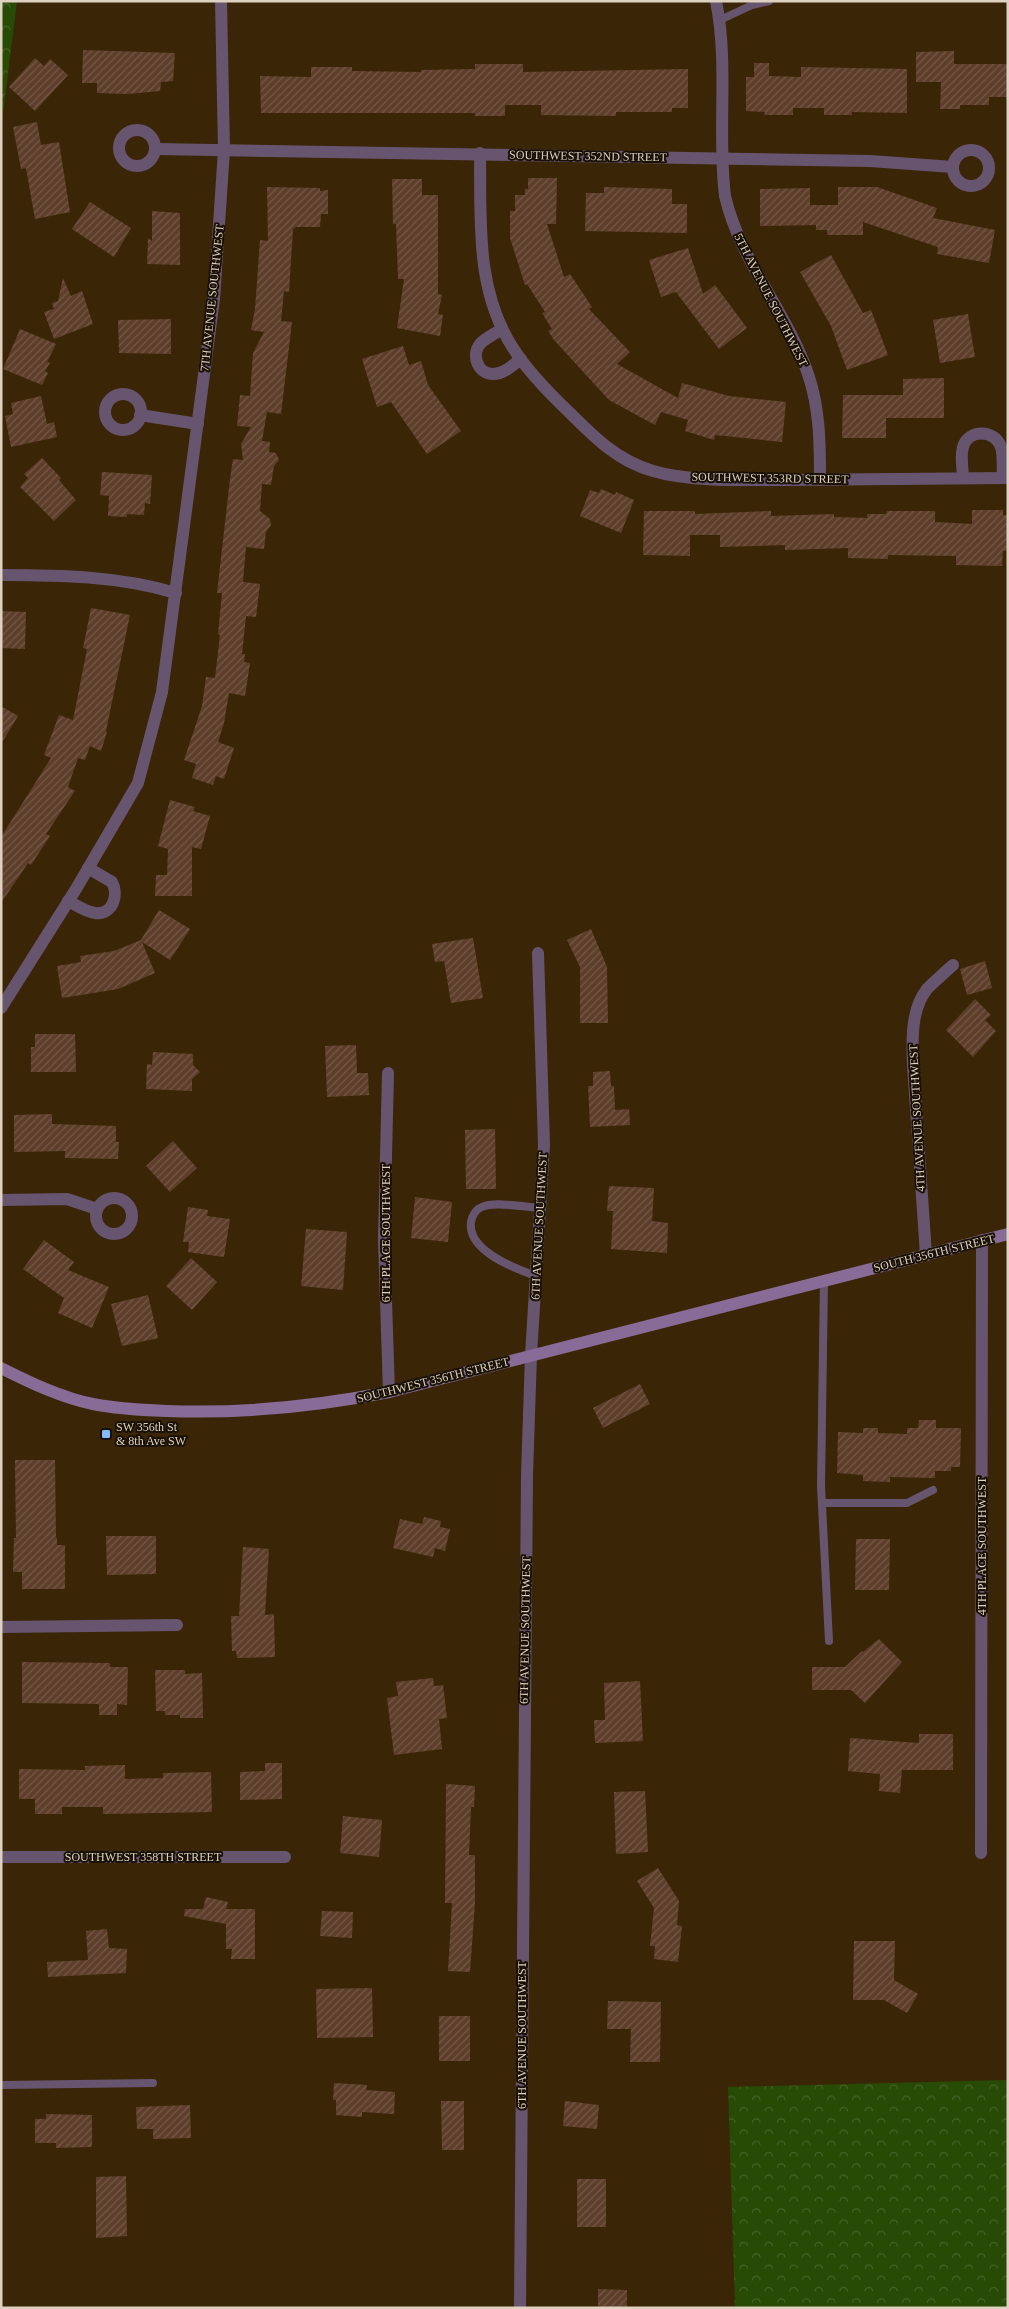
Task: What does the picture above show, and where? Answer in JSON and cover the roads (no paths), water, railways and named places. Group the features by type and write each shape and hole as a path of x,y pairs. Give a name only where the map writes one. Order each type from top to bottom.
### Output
{"main road":[{"name":"SOUTH 356TH STREET","path":"861,1271 1008,1234"},
{"name":"SOUTHWEST 356TH STREET","path":"1,1368 46,1388 92,1404 126,1409 203,1413 287,1409 389,1392 861,1271"}],"street":[{"name":"7TH AVENUE SOUTHWEST","path":"1,1008 68,901 138,783 162,692 214,299 224,150 221,1"},
{"name":"5TH AVENUE SOUTHWEST","path":"716,1 720,20 722,58 726,196 737,233 754,270 797,347 809,375 818,414 820,480"},
{"name":"SOUTHWEST 352ND STREET","path":"156,149 870,161 953,167"},
{"path":"480,154 483,268 488,293 502,329 521,359 499,373 492,374 480,367 476,361 478,347 482,342 502,329"},
{"name":"SOUTHWEST 353RD STREET","path":"521,359 553,397 608,449 631,462 653,471 698,477 820,480 1005,478 1001,446 992,436 979,433 967,440 963,446 963,478"},
{"path":"140,415 198,424"},
{"path":"1,575 99,578 148,585 176,593"},
{"path":"68,901 92,912 99,913 105,911 114,901 116,894 112,882 88,868"},
{"name":"6TH AVENUE SOUTHWEST","path":"520,2308 525,1602 531,1355 544,1145 538,953"},
{"name":"4TH AVENUE SOUTHWEST","path":"926,1255 913,1064 913,1033 917,1012 924,994 953,965"},
{"name":"6TH PLACE SOUTHWEST","path":"388,1073 384,1238 389,1392"},
{"path":"1,1200 67,1199 97,1209"},
{"name":"4TH PLACE SOUTHWEST","path":"981,1853 982,1240"},
{"path":"1,1627 177,1625"},
{"name":"SOUTHWEST 358TH STREET","path":"1,1857 285,1857"}],"lane":[{"path":"720,20 752,5 769,1"},
{"path":"536,1276 506,1264 490,1254 474,1234 472,1220 475,1212 481,1207 491,1205 540,1208"},
{"path":"824,1281 822,1503 829,1641"},
{"path":"822,1503 907,1503 932,1490"},
{"path":"1,2085 153,2083"}],"place":[{"name":"SW 356th St & 8th Ave SW","path":"106,1434"}]}
